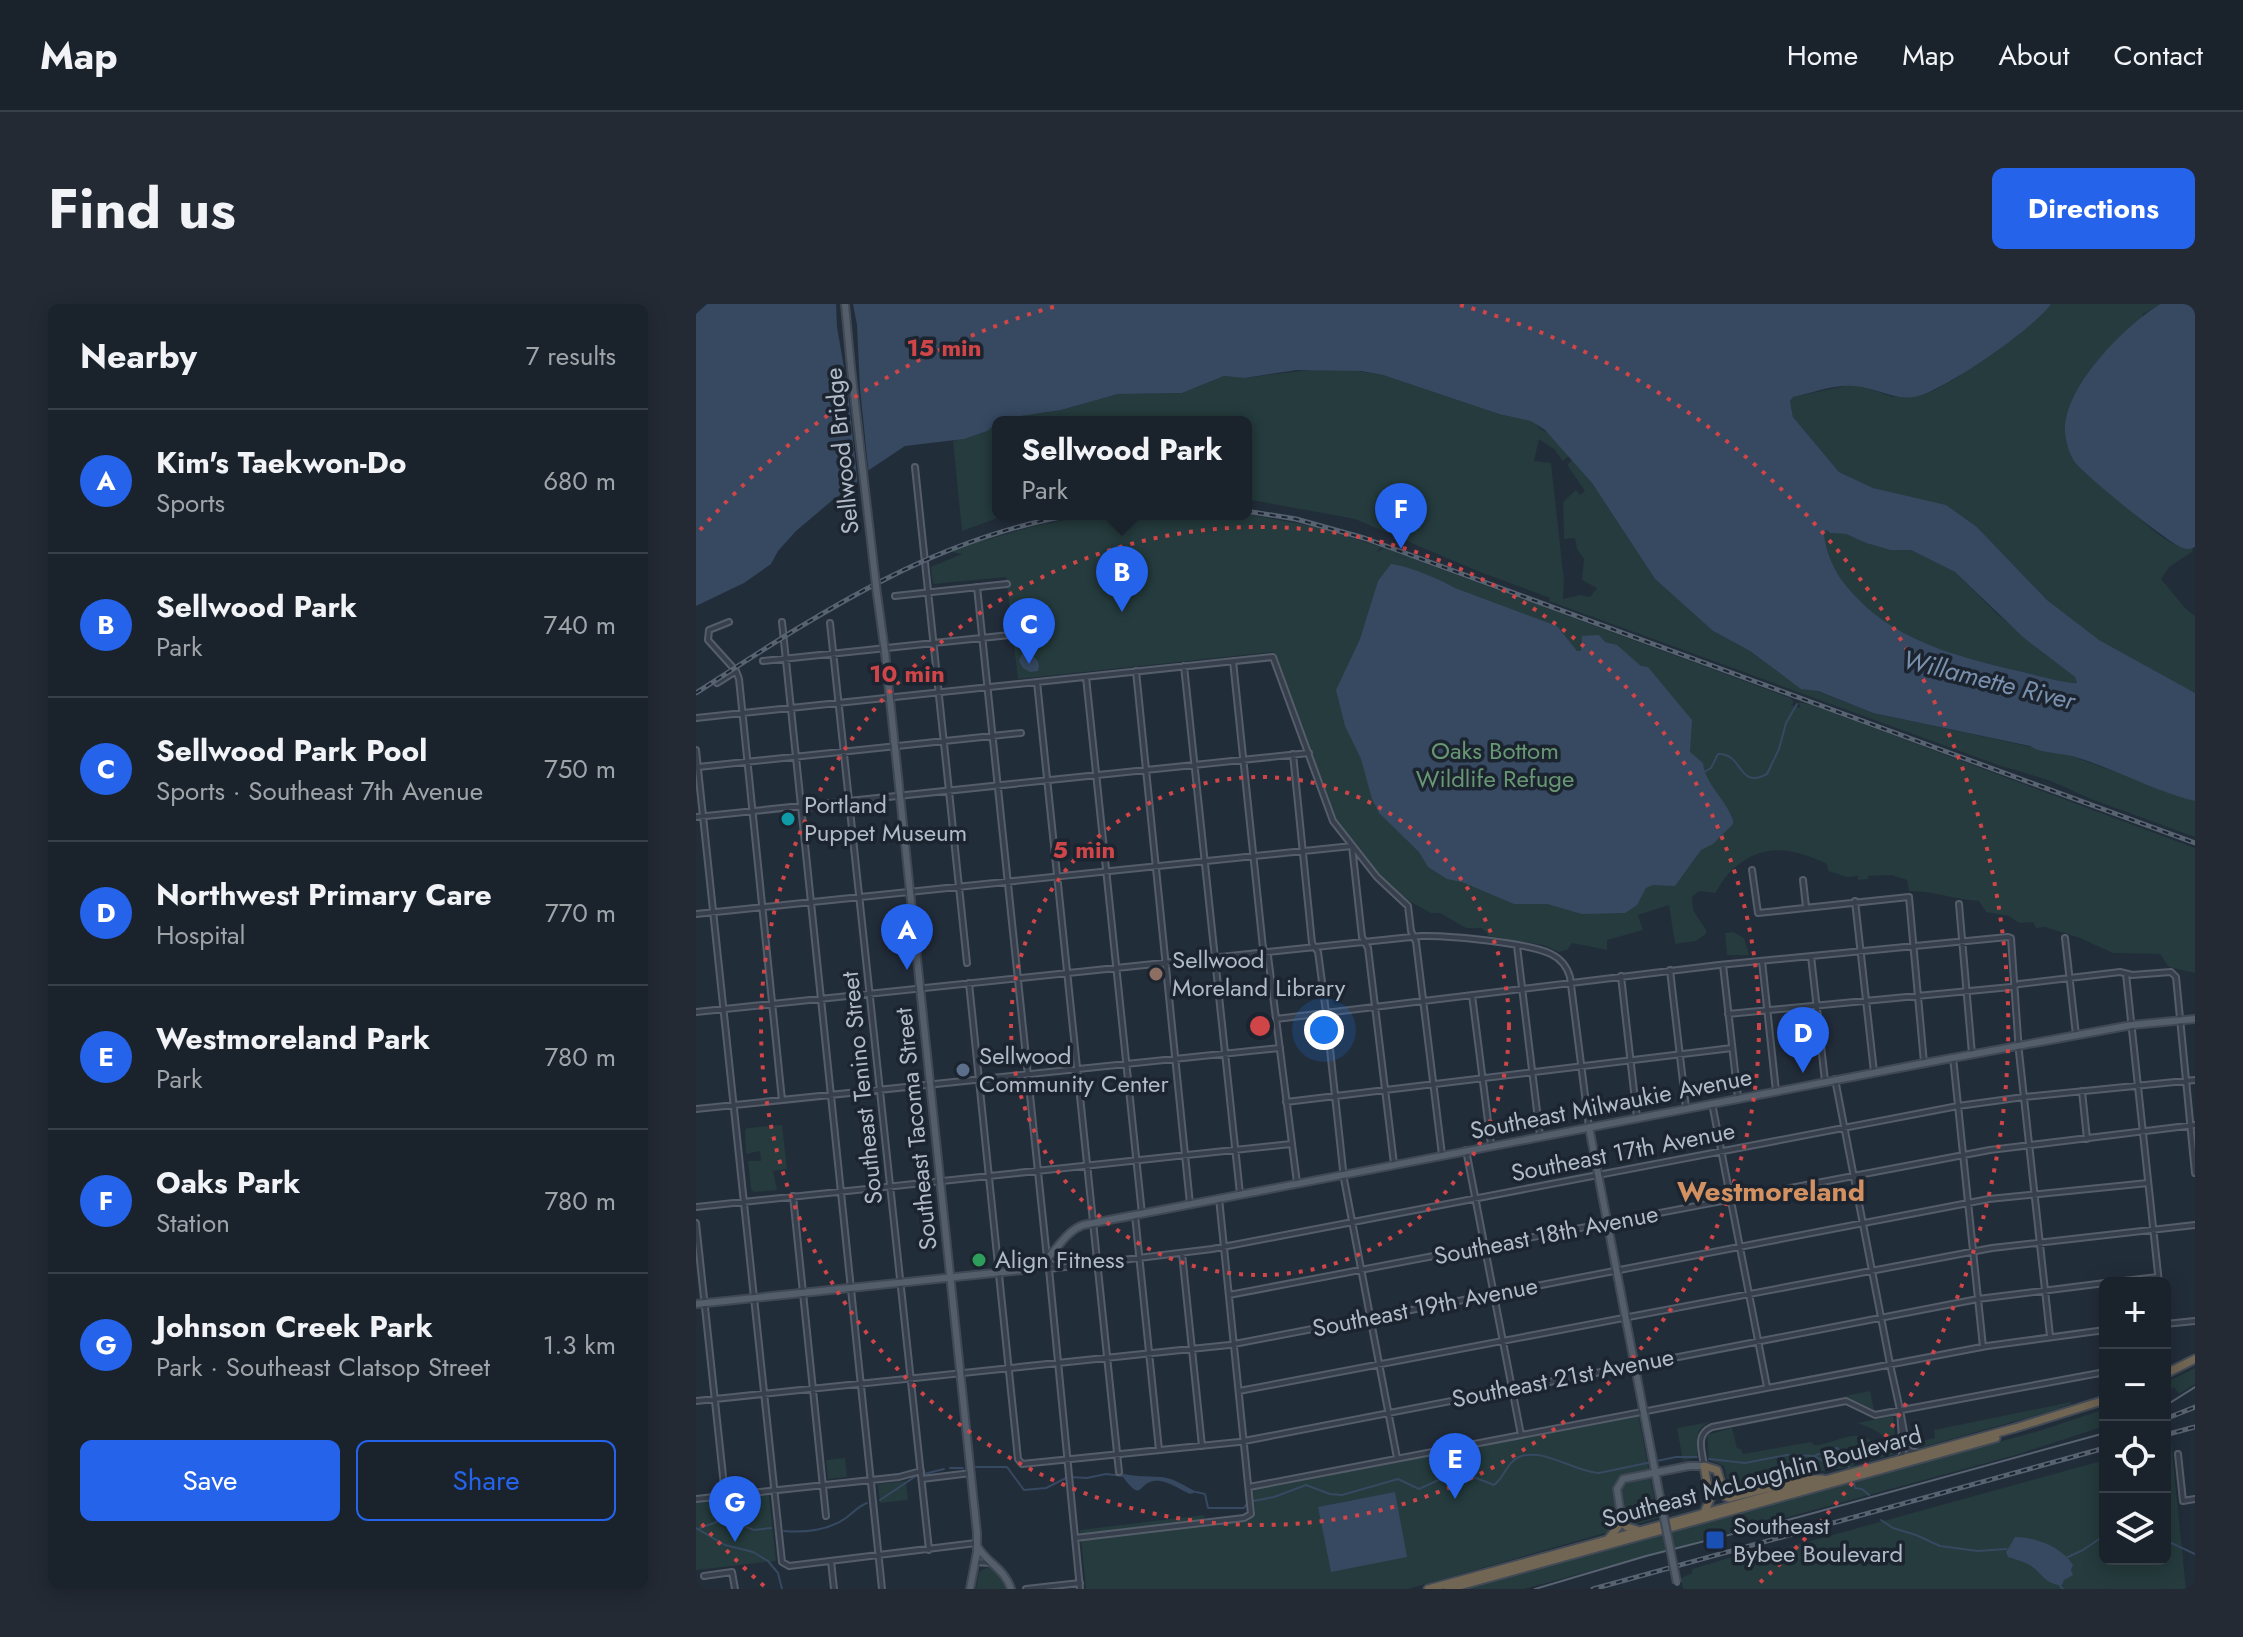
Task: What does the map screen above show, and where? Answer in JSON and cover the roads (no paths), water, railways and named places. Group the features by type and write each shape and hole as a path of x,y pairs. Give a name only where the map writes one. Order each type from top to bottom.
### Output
{"highway":[{"path":"2171,1373 2195,1362"},
{"name":"Southeast McLoughlin Boulevard","path":"1428,1589 1851,1475 2099,1404"},
{"name":"Southeast McLoughlin Boulevard","path":"1448,1589 1851,1475 2054,1422 2099,1404"},
{"path":"1704,1513 1710,1499 1704,1466 1717,1470 1725,1496 1729,1498 1804,1479 1825,1480"},
{"path":"1607,1540 1622,1522 1640,1531"}],"main road":[{"name":"Sellwood Bridge","path":"845,304 877,594"},
{"name":"Southeast Tacoma Street","path":"877,594 971,1473 978,1545 975,1562"},
{"name":"Southeast Milwaukie Avenue","path":"1045,1261 1073,1229 1094,1223 1953,1057 2132,1025 2195,1019"},
{"path":"1589,1127 1678,1586"},
{"path":"696,1304 1032,1269 1045,1261"},
{"path":"1622,1522 1616,1492 1625,1478 1704,1466"},
{"path":"978,1545 991,1563 1003,1572 1011,1589"},
{"path":"970,1589 975,1562"}],"street":[{"path":"915,467 967,963"},
{"path":"895,596 1007,584"},
{"path":"977,587 1080,1586 1026,1589"},
{"path":"729,622 709,630 708,640 736,671 782,1100"},
{"path":"782,622 882,1589"},
{"name":"Southeast Tenino Street","path":"830,623 929,1550"},
{"path":"763,661 1010,635"},
{"path":"696,718 1273,657 1333,821 1377,877 1408,905 1424,1001 1442,1155"},
{"path":"1233,661 1263,948 1276,1019 1297,1183"},
{"path":"1184,666 1240,1194"},
{"path":"717,683 736,671"},
{"path":"1136,671 1190,1204"},
{"path":"1086,677 1127,1064 1136,1160 1139,1258 1159,1450"},
{"path":"1037,682 1119,1472"},
{"path":"697,767 1021,733"},
{"path":"696,750 783,1563 789,1566 978,1545"},
{"path":"696,817 1309,753"},
{"path":"1293,754 1312,943 1326,1012 1344,1174 1397,1458"},
{"path":"696,914 1352,846"},
{"path":"1352,846 1362,937 1368,948 1394,1164"},
{"path":"1752,870 1758,913 1909,897 1924,1063"},
{"path":"1803,880 1806,907"},
{"path":"1855,901 1874,1072"},
{"path":"1959,904 1972,1054"},
{"path":"696,1012 1414,937 1453,936 1541,950 1554,955 1567,968 1589,1127"},
{"path":"1276,1019 1670,970 2011,938 2024,1097 2050,1336"},
{"path":"2065,938 2076,1035"},
{"path":"1517,946 1540,1136"},
{"path":"1811,956 1825,1081"},
{"path":"1762,961 1776,1091"},
{"path":"1723,965 1738,1098"},
{"path":"1670,970 1686,1108"},
{"path":"1728,1014 2120,972 2169,971 2176,977 2185,1081 2193,1125 2195,1173"},
{"path":"2126,974 2159,1277"},
{"path":"1621,976 1637,1118"},
{"path":"969,983 1009,1368"},
{"path":"1472,995 1491,1145"},
{"path":"696,1109 1280,1048"},
{"path":"1286,1102 1732,1048"},
{"path":"1953,1057 1983,1347"},
{"path":"1835,1079 1900,1410 1903,1452 1900,1459"},
{"name":"Southeast 17th Avenue","path":"1049,1269 1224,1247 1958,1106 2195,1080"},
{"path":"2082,1091 2087,1139"},
{"path":"1712,1103 1767,1388"},
{"name":"Southeast 18th Avenue","path":"1229,1295 1963,1155 2193,1125"},
{"path":"696,1207 1291,1144"},
{"path":"1466,1150 1521,1435"},
{"name":"Southeast 19th Avenue","path":"696,1401 1234,1344 1968,1203 2148,1183"},
{"path":"793,1196 826,1516"},
{"path":"1075,1538 1249,1516 1251,1501 1219,1198"},
{"path":"696,1223 725,1495"},
{"path":"1239,1391 1973,1251 2195,1225"},
{"path":"1182,1253 1202,1446"},
{"path":"1045,1261 1059,1266"},
{"name":"Southeast 21st Avenue","path":"1009,1368 1021,1463 1239,1442 1978,1299 2099,1284"},
{"path":"2171,1323 2195,1321"},
{"path":"1249,1487 1890,1364 2050,1336 2099,1331"},
{"path":"1704,1466 1701,1438 1710,1427 1846,1401 1872,1415 2099,1373"},
{"path":"1900,1410 1906,1447 1920,1454"},
{"path":"2178,1454 2183,1501 2195,1499"},
{"path":"696,1499 921,1475 971,1473"},
{"path":"831,1561 834,1589"},
{"path":"975,1562 991,1563"},
{"path":"704,1576 732,1572 735,1589"}],"water":[{"name":"Willamette River","path":"707,304 2051,304 2027,328 1987,358 1927,393 1906,397 1862,387 1831,388 1793,397 1790,401 1793,417 1839,472 1873,488 1946,505 1977,527 2047,600 2099,640 2195,693 2195,801 2072,756 1873,713 1818,691 1801,689 1750,651 1713,631 1655,579 1592,483 1545,430 1531,421 1361,371 1297,370 1244,378 1224,376 1182,393 1118,394 1061,410 1022,416 992,416 992,427 964,439 905,446 869,470 849,490 796,531 771,564 744,583 696,606 696,314","holes":["1824,532 1846,534 1890,550 1911,550 1955,572 2024,638 2075,677 2077,683 1951,653 1906,634 1885,621 1848,588 1832,562"]},
{"path":"2160,304 2195,304 2195,547 2189,549 2161,535 2081,468 2074,461 2065,432 2067,414 2074,396 2099,359 2130,327"},
{"path":"1391,564 1424,573 1455,588 1557,626 1577,651 1581,651 1582,636 1599,635 1605,642 1617,645 1641,666 1648,667 1692,720 1690,752 1703,763 1707,778 1729,812 1733,824 1713,844 1701,850 1675,886 1653,885 1646,888 1637,905 1625,913 1582,914 1547,904 1514,904 1462,882 1447,879 1428,867 1419,852 1379,813 1361,759 1345,726 1336,690 1360,639 1378,581"},
{"path":"1022,654 1035,658 1039,664 1038,671 1030,672 1023,668 1019,661"},
{"path":"1120,1473 1166,1478 1197,1492 1190,1494 1160,1481 1152,1481 1137,1491"},
{"path":"1395,1492 1407,1557 1331,1572 1318,1507"},
{"path":"2015,1537 2040,1541 2055,1548 2073,1565 2073,1575 2062,1585 2053,1584 2031,1566 2008,1557 2006,1552"}],"waterway":[{"path":"1704,772 1711,768 1718,754 1732,759 1750,777 1767,774 1779,749 1786,723 1797,704"},
{"path":"1816,1455 1837,1448 1845,1460"},
{"path":"1196,1492 1205,1494 1208,1508 1244,1508 1248,1502 1274,1497 1306,1485 1342,1495 1398,1479 1419,1489 1458,1471 1494,1485 1515,1459 1529,1455 1549,1457 1599,1473 1676,1457 1697,1457"},
{"path":"1709,1459 1745,1463 1787,1455 1814,1456 1825,1462 1845,1461 1849,1467"},
{"path":"976,1467 1007,1467 1024,1490 1046,1488 1068,1477 1123,1476"},
{"path":"950,1468 963,1468"},
{"path":"880,1500 916,1476 944,1469"},
{"path":"1854,1483 1855,1488 1869,1495"},
{"path":"784,1531 824,1528 846,1518 867,1503"},
{"path":"700,1528 725,1519 754,1530 771,1528"},
{"path":"1881,1520 1893,1528 1940,1546 1978,1551 2006,1549"},
{"path":"696,1528 725,1545 753,1552 768,1561 778,1573 782,1589"},
{"path":"2068,1557 2099,1539"},
{"path":"2171,1543 2195,1554"},
{"path":"2060,1586 2063,1589"}],"tram line":[{"path":"2171,1402 2195,1387"},
{"path":"1535,1589 1646,1556 2099,1435"}],"railway":[{"path":"1252,512 1296,519 1364,538 2195,843"},
{"path":"696,693 831,608 877,583 973,541 1048,520"},
{"path":"2171,1417 2195,1407"},
{"path":"2171,1433 2195,1427"},
{"path":"1593,1589 2099,1450"}],"place":[{"name":"Oaks Park","path":"1401,549"},
{"name":"Sellwood Park","path":"1122,612"},
{"name":"Sellwood Park Pool","path":"1029,664"},
{"name":"Portland Puppet Museum","path":"788,819"},
{"name":"Kim's Taekwon-Do","path":"907,970"},
{"name":"Sellwood Moreland Library","path":"1156,974"},
{"name":"Sellwood Community Center","path":"963,1070"},
{"name":"Northwest Primary Care","path":"1803,1073"},
{"name":"Align Fitness","path":"979,1260"},
{"name":"Westmoreland Park","path":"1455,1499"},
{"name":"Southeast Bybee Boulevard","path":"1715,1540"},
{"name":"Johnson Creek Park","path":"735,1542"}],"district":[{"name":"Westmoreland","path":"1771,1191"}],"park label":[{"name":"Oaks Bottom Wildlife Refuge","path":"1495,765"}]}
